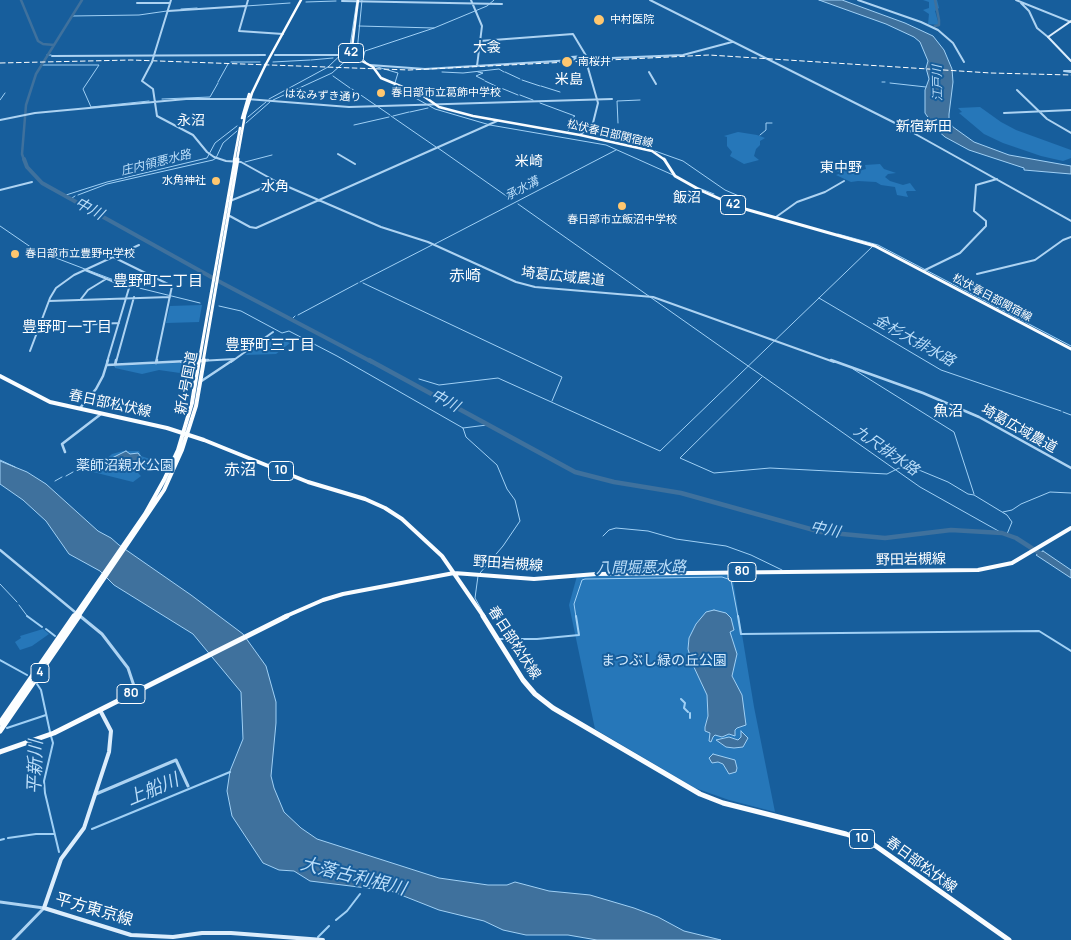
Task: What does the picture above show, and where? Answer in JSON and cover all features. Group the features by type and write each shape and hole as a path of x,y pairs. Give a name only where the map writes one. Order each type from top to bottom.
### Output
{"highway":[{"name":"新4号国道","path":"186,434 248,99 295,6 300,0"},
{"name":"新4号国道","path":"281,34 300,0"},
{"name":"新4号国道","path":"227,214 235,162"},
{"name":"新4号国道","path":"0,723 129,541 160,488 186,434 200,382 201,361"},
{"name":"新4号国道","path":"0,731 78,614"}],"main road":[{"name":"42","path":"351,55 359,1"},
{"path":"1071,22 1048,37 1071,61"},
{"name":"松伏春日部関宿線","path":"351,55 374,68 378,77 422,95 440,107 473,116 580,135 655,153 665,159 675,176 684,183 735,206 875,246 1071,349"},
{"name":"春日部松伏線","path":"0,376 47,400 186,434 308,482 364,499 385,508 402,519 437,550 523,680 535,694 553,708 700,794 736,806 846,834 873,844 1009,940"},
{"name":"野田岩槻線","path":"0,752 50,734 288,615 323,600 454,573 478,573 534,579 596,574 968,570 1001,566 1028,554 1071,528"},
{"name":"平方東京線","path":"100,710 111,731 111,741 84,830 61,859 44,908 120,932 141,936 173,937 202,933 232,933 323,940"}],"street":[{"path":"248,0 239,31 281,34"},
{"path":"471,0 481,23 477,66"},
{"path":"650,0 901,126 1071,221"},
{"path":"858,0 936,29 954,44 964,62"},
{"path":"1016,0 1071,22"},
{"path":"137,3 170,1"},
{"name":"埼葛広域農道","path":"170,1 152,62 142,81 153,89 157,117 193,135 213,156 243,163 277,182 381,227 428,242 516,282 535,286 653,297 916,390 965,410 1071,468"},
{"path":"342,1 502,4"},
{"path":"1020,2 1029,11 1037,28 1048,37"},
{"path":"168,11 245,6"},
{"path":"480,41 573,34 588,59 683,54 734,42"},
{"path":"52,56 265,55"},
{"path":"275,55 351,55"},
{"path":"370,65 405,69 477,66 570,59 585,56"},
{"path":"580,135 593,123 599,99 588,68"},
{"path":"649,72 656,84"},
{"path":"1017,90 1052,123 1071,132"},
{"name":"はなみずき通り","path":"0,120 47,112 155,101 207,98 248,99 329,106 612,99"},
{"path":"1004,113 1071,110"},
{"path":"227,214 250,227 256,228 498,120"},
{"path":"338,154 355,164"},
{"path":"923,271 956,256 966,249 988,224 974,211 976,185 998,179"},
{"path":"776,217 797,202 825,192 844,180"},
{"path":"0,190 32,182"},
{"path":"230,201 277,182"},
{"path":"977,274 1035,260 1063,240 1071,237"},
{"path":"30,351 49,301 59,285 86,269 139,245"},
{"path":"113,257 172,286 156,363"},
{"path":"79,409 99,385 107,365 128,287 86,269"},
{"path":"81,299 88,290 108,278"},
{"path":"49,301 170,296"},
{"path":"115,365 134,297"},
{"path":"39,327 119,323"},
{"path":"200,382 273,332"},
{"path":"107,365 235,359"},
{"path":"65,452 62,444 101,414"},
{"path":"0,550 102,634 128,668 136,692"},
{"path":"96,794 176,760 188,786"},
{"path":"0,902 44,908 13,940"}],"green space":[{"path":"923,0 937,0 939,8 935,11 939,25 928,24 929,14 923,10 929,8 929,2"},
{"path":"980,107 1016,130 1071,150 1071,158 1063,161 1041,156 1003,143 984,134 959,113 962,112 958,108"},
{"path":"738,132 765,138 760,141 754,156 759,160 744,164 730,156 732,152 727,146 727,137 724,136"},
{"path":"880,164 884,169 896,173 888,174 885,177 890,181 903,185 910,183 916,191 907,191 908,197 897,195 895,187 881,185 876,182 851,182 836,175 841,173 836,171 840,169 862,170 866,169 865,165"},
{"path":"202,305 199,322 166,323 170,306"},
{"path":"272,336 290,343 276,354 245,355"},
{"path":"196,363 194,375 159,370 142,374 115,368 115,366"},
{"name":"薬師沼親水公園","path":"123,451 139,451 141,456 156,461 138,473 141,476 133,482 81,469 96,462 103,462 112,454"},
{"name":"まつぶし緑の丘公園","path":"732,574 754,707 775,812 729,800 695,788 595,729 569,605 577,576"},
{"path":"43,629 49,634 32,646 20,650 15,642 21,638 20,636"}],"water":[{"name":"江戸川","path":"819,0 842,0 905,23 933,36 944,50 952,69 953,82 949,122 953,127 974,142 1009,155 1071,166 1071,174 1024,170 1024,168 969,150 945,137 936,129 925,113 925,90 929,79 926,68 928,61 920,42 914,37 886,24"},
{"path":"126,451 130,454 138,453 141,457 140,460 124,468 106,470 102,467 104,462"},
{"name":"大落古利根川","path":"0,461 27,472 46,484 98,531 111,538 243,634 266,666 276,702 271,776 274,788 284,812 301,828 317,839 439,878 488,885 507,885 515,882 549,891 590,895 658,917 684,931 721,940 597,940 568,935 526,935 503,930 484,921 439,910 391,891 310,881 294,871 279,870 263,863 232,816 227,791 230,771 243,739 241,692 193,634 114,585 100,571 69,554 46,521 23,500 0,484"},
{"path":"1043,551 1071,570 1071,578 1036,555"},
{"path":"714,610 726,613 731,618 734,630 730,632 737,654 732,676 742,695 746,725 735,730 735,736 729,734 722,737 715,735 711,742 709,741 710,733 705,731 708,716 707,695 692,663 688,649 689,638 696,624 706,612"},
{"path":"741,731 748,738 743,747 726,747 716,740 729,737 738,740 741,737"},
{"path":"713,754 735,760 736,772 729,774 723,764 718,762 712,763 709,758"}],"waterway":[{"path":"21,0 38,41 43,44 54,45"},
{"name":"中川","path":"24,160 22,154 26,105 36,74 82,0"},
{"name":"庄内領悪水路","path":"269,99 328,67 350,46 357,0"},
{"path":"359,26 362,0"},
{"path":"434,28 487,6 494,0"},
{"path":"935,0 939,20 939,25 935,26"},
{"path":"306,2 336,1"},
{"path":"246,6 290,3"},
{"path":"181,9 197,8"},
{"path":"72,16 139,15 167,11"},
{"path":"353,54 357,52 359,26"},
{"path":"359,26 434,28"},
{"path":"366,62 363,59 365,51 434,28"},
{"path":"273,100 332,73 350,57"},
{"path":"311,60 333,58"},
{"path":"273,62 310,60"},
{"path":"231,62 260,62"},
{"path":"218,82 228,64"},
{"path":"41,65 99,65 83,89 91,107 149,101"},
{"path":"374,66 398,73 394,86 435,109 490,125 606,145 673,175"},
{"path":"442,72 463,73 499,69 504,72"},
{"path":"478,72 483,73 476,76 484,80"},
{"path":"505,72 520,79"},
{"name":"九尺排水路","path":"333,76 350,88"},
{"path":"522,80 540,86"},
{"path":"485,81 500,88"},
{"path":"162,99 210,97 218,83"},
{"name":"江戸川","path":"890,83 926,87"},
{"path":"541,86 560,92"},
{"path":"501,88 518,95"},
{"name":"九尺排水路","path":"352,89 390,115"},
{"name":"八間堀悪水路","path":"0,100 5,93"},
{"path":"520,95 533,100"},
{"path":"618,123 617,101 640,100"},
{"name":"庄内領悪水路","path":"248,117 266,102"},
{"name":"庄内領悪水路","path":"246,123 270,102"},
{"path":"540,103 575,116 572,118"},
{"path":"410,112 428,108"},
{"path":"393,116 409,112"},
{"name":"九尺排水路","path":"391,116 436,147"},
{"path":"354,125 389,117"},
{"path":"760,135 766,130 766,123 772,123"},
{"name":"庄内領悪水路","path":"66,195 107,182 207,158 215,143 237,126"},
{"path":"568,131 571,127"},
{"name":"庄内領悪水路","path":"78,195 107,184 213,160 216,158 223,143 237,131"},
{"name":"九尺排水路","path":"438,148 512,200"},
{"name":"承水溝","path":"435,244 616,150"},
{"path":"655,151 683,161 725,190 746,199"},
{"path":"245,162 272,155"},
{"name":"中川","path":"24,159 27,167 42,183 222,283 372,362"},
{"path":"699,188 714,194"},
{"name":"九尺排水路","path":"518,204 748,366"},
{"name":"八間堀悪水路","path":"0,226 35,250 127,285 200,303"},
{"path":"838,234 878,245 1071,346"},
{"name":"承水溝","path":"360,282 432,245"},
{"path":"819,298 872,247"},
{"name":"承水溝","path":"298,315 358,283"},
{"path":"363,283 562,377 552,401"},
{"path":"748,366 819,298"},
{"name":"金杉大排水路","path":"819,298 941,370 1061,411"},
{"name":"八間堀悪水路","path":"219,306 241,311 282,333 289,331 337,356 463,428"},
{"name":"承水溝","path":"291,320 295,316"},
{"name":"中川","path":"369,360 575,472 614,482 681,493 821,532 885,538 951,530 1002,533 1016,538 1044,556"},
{"path":"419,379 439,385 498,378 660,451 748,366"},
{"name":"九尺排水路","path":"748,366 895,470"},
{"path":"853,369 954,432 974,494"},
{"path":"762,377 680,458 714,473 770,468 887,474 895,470"},
{"name":"金杉大排水路","path":"1063,412 1071,415"},
{"path":"463,428 487,425"},
{"name":"八間堀悪水路","path":"463,428 466,437 497,465 507,489 515,500 520,521 503,546 480,573"},
{"path":"0,460 15,467"},
{"path":"78,469 96,462 104,462"},
{"path":"895,470 899,468 919,470 948,482 968,494 974,495 1007,515 1012,522 1007,534"},
{"name":"九尺排水路","path":"895,470 920,487 1002,533"},
{"path":"66,476 73,472"},
{"path":"55,481 62,477"},
{"path":"1003,512 1012,510 1021,504 1050,492 1071,493"},
{"path":"603,536 609,530 616,528 648,531 676,539 726,546 751,555 782,570"},
{"name":"八間堀悪水路","path":"478,576 475,598 484,614"},
{"name":"八間堀悪水路","path":"576,617 574,604 582,580 585,579 722,577 731,580 738,617"},
{"path":"0,584 17,602"},
{"path":"19,605 28,616"},
{"path":"28,616 42,627"},
{"name":"八間堀悪水路","path":"500,639 537,639 579,635 576,616"},
{"name":"八間堀悪水路","path":"738,616 741,634 1039,631 1071,651"},
{"path":"46,629 55,636"},
{"name":"平新川","path":"0,660 27,675"},
{"name":"平新川","path":"37,684 41,690 50,732"},
{"path":"681,699 685,703 684,708 688,712"},
{"path":"690,713 690,718"},
{"path":"7,728 46,715"},
{"name":"平新川","path":"51,736 53,743 44,781 45,793 59,852"},
{"name":"上船川","path":"92,829 230,772"},
{"path":"8,838 36,834 54,834"},
{"path":"0,840 4,839"},
{"name":"大落古利根川","path":"336,920 347,911 360,894"},
{"path":"318,937 329,926"}],"railway":[{"path":"0,63 131,60 409,70 709,55 991,73 1071,75"}],"place":[{"name":"中村医院","path":"599,20"},
{"name":"南桜井","path":"567,62"},
{"name":"春日部市立葛飾中学校","path":"381,93"},
{"name":"水角神社","path":"216,181"},
{"name":"春日部市立飯沼中学校","path":"622,206"},
{"name":"春日部市立豊野中学校","path":"15,254"}],"district":[{"name":"大衾","path":"487,48"},
{"name":"米島","path":"569,80"},
{"name":"永沼","path":"191,121"},
{"name":"新宿新田","path":"924,127"},
{"name":"米崎","path":"529,162"},
{"name":"東中野","path":"841,168"},
{"name":"水角","path":"275,187"},
{"name":"飯沼","path":"687,198"},
{"name":"赤崎","path":"465,277"},
{"name":"豊野町二丁目","path":"158,282"},
{"name":"豊野町一丁目","path":"67,328"},
{"name":"豊野町三丁目","path":"270,346"},
{"name":"魚沼","path":"948,412"},
{"name":"赤沼","path":"240,471"}]}
